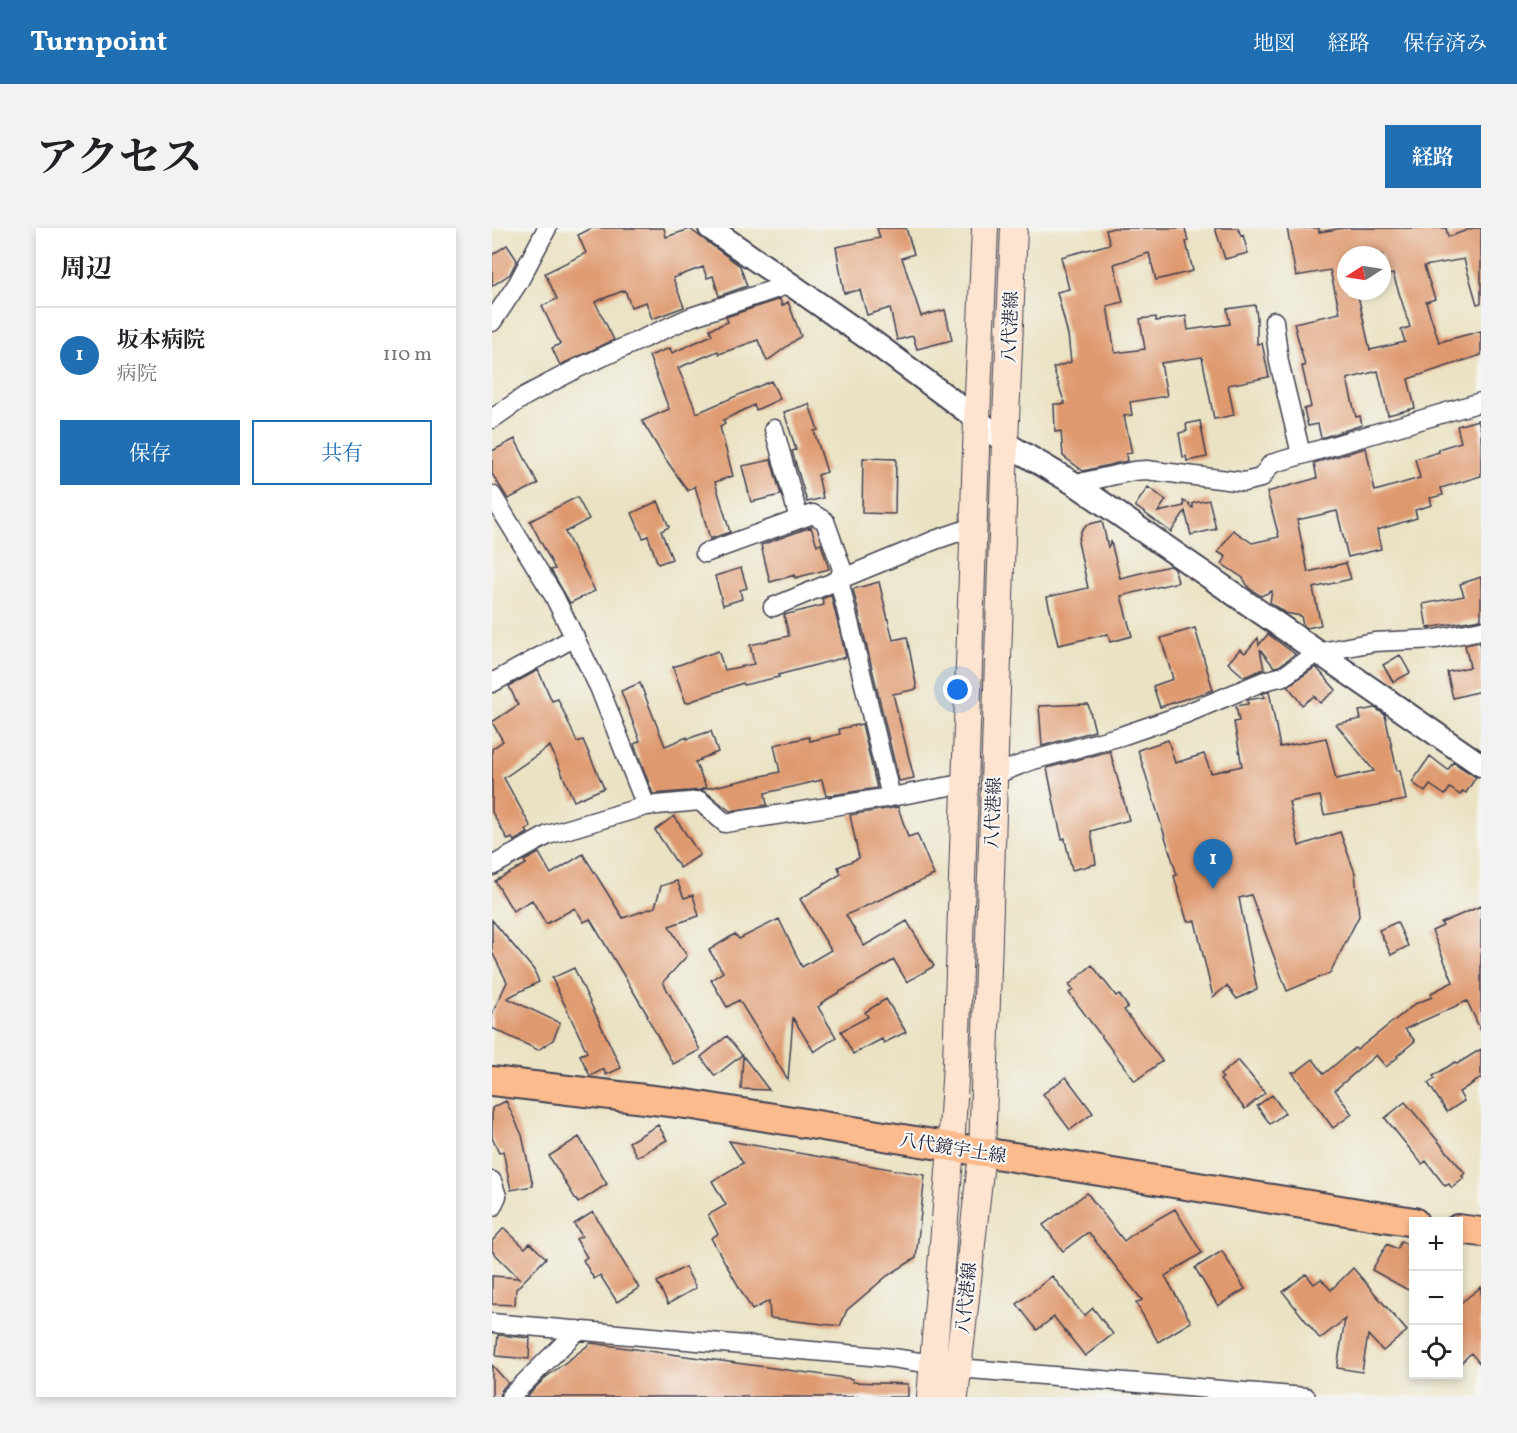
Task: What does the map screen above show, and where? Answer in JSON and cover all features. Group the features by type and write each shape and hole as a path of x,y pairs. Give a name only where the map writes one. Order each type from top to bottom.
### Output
{"main road":[{"name":"八代港線","path":"954,1397 946,1366 951,1148 966,783 976,418 985,228"},
{"name":"八代港線","path":"930,1397 946,1366 982,1153 1014,228"},
{"name":"八代鏡宇土線","path":"492,1081 687,1104 1409,1221"},
{"path":"1463,1230 1481,1232"}],"street":[{"path":"492,322 518,283 547,228"},
{"path":"710,228 876,344 976,418 1005,443 1075,484 1316,653 1481,765"},
{"path":"492,419 525,396 588,363 691,317 790,284"},
{"path":"1274,321 1279,362 1301,454"},
{"path":"1075,484 1146,470 1244,482 1261,478 1271,464 1481,402"},
{"path":"774,429 799,519"},
{"path":"492,495 554,596 599,687 646,806"},
{"path":"705,553 813,514 825,521 842,568 839,580 891,797"},
{"path":"773,607 935,540 973,527"},
{"path":"994,775 1030,761 1121,736 1185,714 1264,681 1284,676 1316,653 1374,642 1436,639 1481,630"},
{"path":"492,683 574,637"},
{"path":"492,866 548,835 646,806 700,801 725,823 966,783"},
{"path":"492,1180 497,1196 492,1207"},
{"path":"492,1323 1306,1397"},
{"path":"510,1397 578,1330"}],"building":[{"path":"592,228 664,228 666,237 690,229 740,266 747,286 719,296 713,276 707,278 703,267 673,278 684,307 652,319 646,302 631,307 625,290 595,302 614,340 560,365 552,348 560,344 542,306 557,299 545,273 586,253 578,235"},
{"path":"877,228 906,228 914,254 902,258 921,316 945,310 952,340 917,349 913,336 897,340 890,308 867,315 860,290 844,293 836,247 880,238"},
{"path":"1185,228 1193,271 1156,280 1149,253 1114,264 1123,302 1107,306 1115,353 1145,349 1140,319 1156,317 1156,321 1186,316 1188,330 1230,324 1227,309 1255,305 1257,344 1262,343 1269,377 1228,385 1234,415 1214,419 1202,357 1161,363 1167,396 1130,402 1132,415 1124,416 1132,453 1126,454 1127,461 1083,471 1063,456 1061,431 1055,432 1054,404 1065,404 1053,368 1071,362 1068,335 1057,292 1069,289 1061,257 1110,244 1106,230"},
{"path":"1215,228 1238,228 1241,236 1243,235 1248,253 1225,259"},
{"path":"1287,228 1319,228 1319,232 1343,228 1446,228 1448,237 1473,228 1481,228 1481,303 1477,304 1464,259 1424,266 1435,299 1426,302 1439,342 1481,331 1481,355 1408,379 1415,408 1388,415 1378,371 1347,379 1356,417 1360,416 1362,425 1321,438 1318,424 1308,426 1304,409 1311,407 1302,366 1305,366 1294,323 1340,313 1330,270 1296,276"},
{"path":"507,245 517,260 510,274 492,286 492,255"},
{"path":"780,299 782,306 788,302 801,336 767,361 758,340 719,354 718,351 678,368 697,413 771,381 780,399 756,410 754,405 723,420 725,424 720,427 733,476 715,482 730,532 710,539 695,486 688,491 642,421 669,409 649,356 670,348 672,353 712,335 710,329 728,322 726,317"},
{"path":"809,404 818,430 814,431 827,472 818,475 823,498 807,502 792,451 796,450 784,412"},
{"path":"1478,420 1481,430 1481,476 1441,488 1443,495 1430,498 1432,505 1415,510 1417,518 1377,530 1381,549 1348,557 1337,511 1297,520 1308,572 1346,563 1351,579 1313,588 1321,625 1307,628 1303,626 1301,616 1285,613 1270,602 1272,591 1261,596 1249,588 1243,578 1222,564 1226,557 1218,552 1233,530 1252,543 1279,537 1267,492 1317,478 1314,463 1366,448 1375,491 1420,478 1415,459 1461,442 1457,426"},
{"path":"1200,421 1207,457 1187,461 1186,456 1183,457 1179,433 1187,431 1186,424"},
{"path":"515,439 538,484 508,499 492,474 492,451"},
{"path":"863,458 896,459 895,514 862,513"},
{"path":"771,460 781,495 751,502 742,466"},
{"path":"1148,487 1166,500 1158,512 1184,506 1183,501 1193,508 1193,503 1209,500 1216,529 1191,535 1185,511 1171,532 1135,506"},
{"path":"577,497 589,519 565,532 595,591 570,603 551,570 555,569 530,521"},
{"path":"658,501 669,527 661,531 672,559 658,564 648,536 643,538 632,513"},
{"path":"1102,521 1108,547 1111,542 1120,578 1169,566 1175,569 1178,582 1121,596 1132,636 1110,642 1108,634 1058,645 1047,597 1088,588 1078,542 1081,531 1086,525"},
{"path":"811,527 817,545 821,544 829,569 770,582 761,545"},
{"path":"741,568 747,588 740,590 742,599 723,605 715,576"},
{"path":"1481,577 1481,619 1427,628 1423,604 1464,596 1460,584"},
{"path":"879,582 893,640 907,637 917,689 893,694 914,778 899,781 853,589"},
{"path":"831,595 846,657 778,675 779,677 744,685 743,683 686,703 673,667 718,651 725,670 754,664 750,645 789,636 784,615 824,605 822,599"},
{"path":"1195,628 1213,690 1160,707 1153,686 1173,679 1161,638"},
{"path":"1268,634 1295,654 1274,667 1260,649 1264,669 1244,677 1228,663 1240,649 1245,653 1258,638 1259,645"},
{"path":"1480,642 1481,691 1453,698 1447,672 1470,667 1465,645"},
{"path":"1400,655 1410,673 1393,682 1383,665"},
{"path":"1316,667 1336,690 1320,703 1314,696 1302,705 1288,686"},
{"path":"538,670 552,701 558,699 577,742 583,740 604,788 574,801 550,746 504,778 531,827 526,830 528,833 514,841 512,838 508,840 492,812 492,749 503,741 492,722 518,705 509,686"},
{"path":"640,683 665,746 711,731 718,752 695,762 706,787 700,790 653,794 634,744 640,741 621,691"},
{"path":"1269,691 1280,747 1326,738 1336,779 1374,771 1336,724 1361,719 1359,711 1375,708 1385,715 1406,800 1324,815 1320,796 1289,802 1299,846 1340,832 1355,873 1359,916 1330,973 1287,991 1251,895 1239,898 1257,989 1237,999 1227,986 1213,997 1195,921 1187,921 1174,876 1177,875 1138,750 1168,740 1175,763 1204,754 1211,773 1242,766 1234,722 1239,721 1236,706 1248,704 1247,700 1265,697 1262,694"},
{"path":"1088,704 1095,731 1042,746 1039,706"},
{"path":"862,724 877,788 826,796 822,780 765,793 767,805 730,811 700,790 780,772 774,745 809,737 810,741 840,734 839,729"},
{"path":"1110,751 1129,820 1091,831 1096,864 1072,870 1065,838 1062,839 1047,768"},
{"path":"1430,756 1448,770 1453,762 1476,777 1466,793 1463,791 1460,795 1450,788 1445,795 1430,785 1425,792 1412,782"},
{"path":"898,807 908,837 917,834 934,875 846,915 864,946 907,921 934,966 907,982 894,960 821,1003 818,1007 836,1037 814,1052 793,1018 788,1080 739,1000 727,1007 711,980 723,972 709,950 735,934 739,939 779,919 802,967 831,950 800,899 841,874 838,867 859,858 850,815"},
{"path":"674,816 700,855 680,868 655,830"},
{"path":"539,853 551,874 583,854 623,918 655,907 661,886 677,881 684,898 693,895 699,916 669,926 687,956 663,982 700,1050 673,1064 648,1016 590,919 584,922 575,908 546,924 532,900 513,911 495,881 526,864 524,861"},
{"path":"1481,906 1481,1031 1467,1001 1405,1029 1415,1041 1398,1057 1386,1067 1376,1055 1335,1090 1352,1114 1333,1128 1292,1072 1296,1072 1313,1059 1324,1074 1415,1004 1432,997 1431,993 1453,982 1432,931 1443,926 1441,923"},
{"path":"492,920 534,970 539,982 507,998 560,1023 553,1040 538,1050 492,1028 492,1014 507,982 492,952"},
{"path":"1397,922 1408,946 1391,955 1379,930"},
{"path":"1092,965 1116,996 1119,994 1128,1007 1124,1010 1162,1061 1135,1081 1069,993 1073,990 1069,985"},
{"path":"574,968 621,1068 606,1075 604,1069 590,1076 580,1055 587,1052 552,978"},
{"path":"886,999 906,1032 884,1043 882,1039 853,1054 841,1031 868,1017 865,1012"},
{"path":"727,1036 742,1055 715,1076 701,1057"},
{"path":"1481,1049 1481,1078 1459,1092 1464,1101 1447,1112 1428,1083 1435,1079 1433,1076"},
{"path":"743,1056 769,1090 741,1089"},
{"path":"1238,1060 1265,1093 1245,1109 1220,1080 1223,1078 1220,1075"},
{"path":"1066,1077 1093,1113 1070,1130 1043,1094"},
{"path":"1272,1095 1285,1113 1270,1124 1257,1106"},
{"path":"506,1101 522,1135 533,1186 511,1190 503,1151 499,1153 492,1138 492,1108"},
{"path":"1405,1102 1465,1173 1462,1176 1464,1178 1452,1188 1449,1184 1445,1186 1426,1161 1422,1164 1385,1118"},
{"path":"658,1125 667,1140 637,1157 629,1142"},
{"path":"579,1137 607,1184 578,1203 549,1156"},
{"path":"729,1141 925,1175 916,1258 887,1276 847,1310 840,1326 770,1318 769,1301 752,1310 711,1238 718,1234 708,1215 726,1205 712,1181 743,1163"},
{"path":"1087,1193 1124,1241 1138,1230 1175,1209 1202,1253 1165,1276 1191,1322 1158,1342 1136,1303 1142,1300 1089,1233 1063,1251 1043,1225"},
{"path":"593,1212 639,1288 617,1302 600,1275 594,1279 583,1260 587,1257 576,1239 582,1236 574,1224"},
{"path":"504,1228 525,1248 530,1243 546,1258 516,1289 515,1305 492,1304 492,1276 519,1278 492,1251 492,1241"},
{"path":"1401,1241 1409,1246 1408,1290 1372,1270 1387,1244 1397,1249"},
{"path":"1222,1251 1245,1289 1218,1306 1195,1268"},
{"path":"685,1267 696,1288 668,1304 657,1282"},
{"path":"1353,1268 1407,1331 1383,1351 1368,1335 1362,1372 1337,1368 1345,1319 1320,1339 1283,1292 1306,1274 1314,1284 1321,1279 1331,1290"},
{"path":"1052,1276 1084,1316 1093,1308 1113,1334 1085,1356 1054,1317 1037,1330 1017,1304"},
{"path":"1481,1287 1481,1365 1471,1353 1463,1361 1463,1301"},
{"path":"498,1335 530,1338 529,1359 496,1356"},
{"path":"591,1343 853,1379 852,1382 908,1384 908,1397 526,1397 545,1378"},
{"path":"492,1365 508,1383 502,1389 499,1397 492,1397"}],"place":[{"name":"坂本病院","path":"1213,889"}]}
